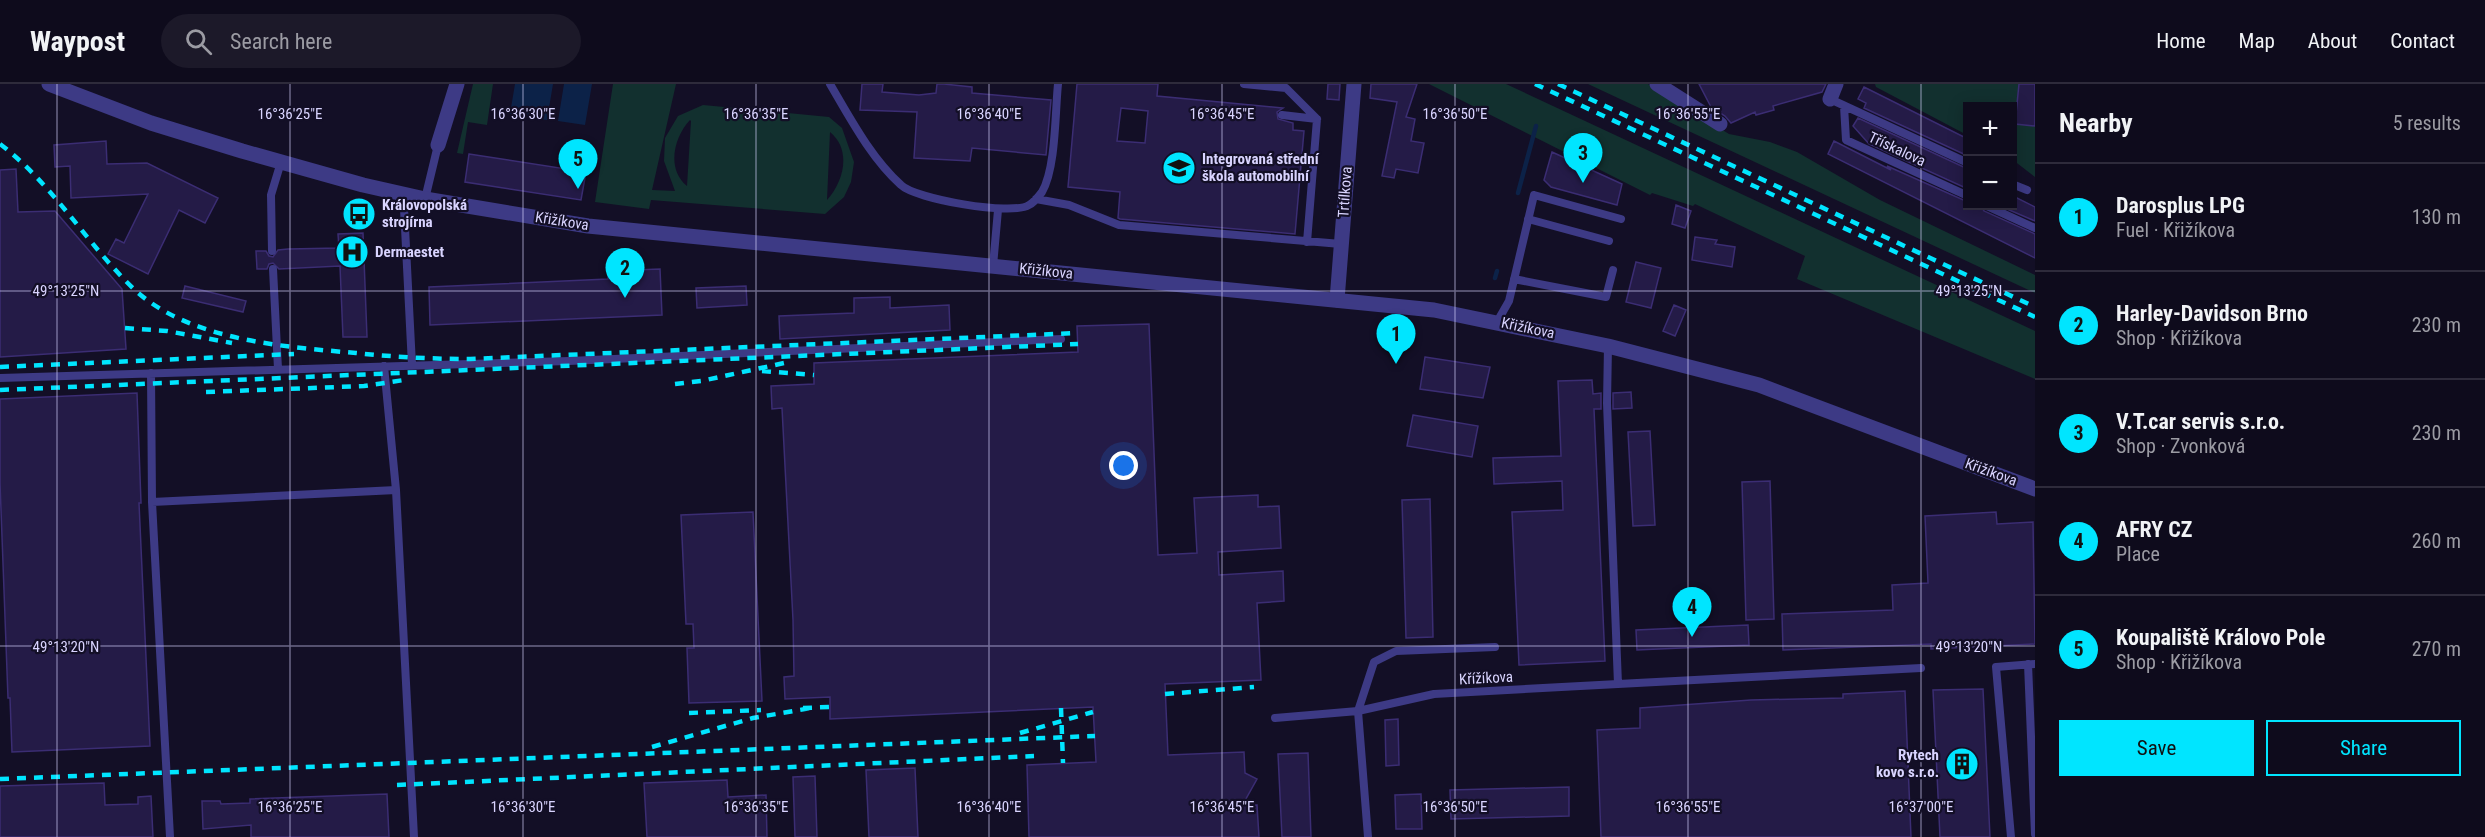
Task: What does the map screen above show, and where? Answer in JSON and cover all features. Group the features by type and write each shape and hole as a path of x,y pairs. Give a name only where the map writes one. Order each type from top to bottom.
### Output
{"street":[{"name":"Křižíkova","path":"49,84 119,112 281,162 406,195 588,226 1434,310 1497,322 1608,346 1759,386 2035,489"},
{"path":"436,152 457,84"},
{"name":"Trtílkova","path":"1337,300 1354,84"},
{"path":"1657,84 1720,124"},
{"path":"1836,84 1837,102"}],"lane":[{"path":"830,84 868,145 902,187 921,196 998,210 1028,207 1041,193 1049,173 1058,84"},
{"path":"1244,84 1287,88 1317,119 1307,242"},
{"path":"1837,102 1963,161"},
{"name":"Třískalova","path":"1837,102 1846,140 1963,194"},
{"path":"1282,115 1317,119"},
{"path":"425,199 436,152"},
{"path":"272,250 271,195 281,162"},
{"path":"2017,186 2026,190"},
{"path":"406,195 404,208 412,365"},
{"path":"1497,322 1509,301 1534,195 1621,219"},
{"path":"1036,199 1070,205 1119,225 1341,244"},
{"path":"993,266 998,210"},
{"path":"1997,210 2035,228"},
{"path":"1528,219 1609,241"},
{"path":"273,269 278,369"},
{"path":"1514,279 1606,297 1613,270"},
{"path":"0,378 569,361 1061,339"},
{"path":"1608,346 1607,403 1618,684"},
{"path":"384,366 396,490 414,837"},
{"path":"152,373 152,502 170,837"},
{"path":"152,502 396,490"},
{"name":"Křížíkova","path":"1368,837 1358,711 1374,662 1396,651 1495,647"},
{"path":"2011,837 1996,667 2032,664 2035,834"},
{"name":"Křížíkova","path":"1275,718 1358,711 1434,694 1921,668"}],"green space":[{"path":"473,84 493,84 487,125 468,122 463,154 457,153"},
{"path":"613,84 676,84 652,190 675,191 664,161 665,138 678,116 703,105 829,117 842,128 854,162 851,182 844,197 825,214 651,200 649,209 595,202","holes":["691,121 687,186 676,171 675,153 680,135","830,132 841,147 843,165 838,183 827,200"]},
{"path":"1429,84 1506,84 2035,331 2035,379 1797,279 1805,256 1695,204 1693,206 1652,193 1650,195"},
{"path":"1588,84 1648,84 1729,134 1770,142 1797,152 1880,200 2035,275 2035,293"},
{"path":"1875,84 2035,84 2035,177 2017,163 2017,102 1963,102 1963,133 1876,87"}],"water":[{"path":"515,84 553,84 547,120 510,114"},
{"path":"564,84 592,84 585,125 558,121"}],"building":[{"path":"862,84 883,84 882,92 919,95 936,93 937,84 944,84 972,87 972,93 1051,100 1046,155 972,148 970,161 914,158 917,112 860,110"},
{"name":"Integrovaná střední škola automobilní","path":"1077,84 1158,84 1157,96 1283,108 1277,112 1278,119 1293,123 1293,130 1304,131 1295,234 1120,219 1118,218 1120,192 1068,187","holes":["1121,108 1148,111 1145,143 1117,141"]},
{"path":"1328,84 1340,84 1339,100 1327,99"},
{"path":"1371,84 1417,84 1406,117 1415,119 1411,141 1424,143 1418,173 1396,169 1394,178 1382,176 1397,102 1370,98"},
{"path":"1699,84 1826,84 1822,92 1773,106 1774,110 1756,115 1755,112 1731,123 1711,107"},
{"path":"2019,84 2035,84 2035,126 2017,124"},
{"path":"1864,87 1963,136 1963,154 1864,108 1866,103 1858,99"},
{"path":"1858,118 1963,167 1963,187 1869,144 1853,126"},
{"path":"106,141 107,164 147,163 218,198 205,223 179,210 148,274 108,254 116,239 124,243 148,194 71,198 70,166 55,167 54,145"},
{"path":"1834,141 1891,170 1887,166 1963,200 1963,210 1983,210 2035,234 2035,258 1828,154"},
{"path":"1552,152 1622,184 1617,205 1551,187 1544,180"},
{"path":"469,154 586,172 581,200 465,182"},
{"path":"16,169 18,212 55,211 122,289 126,349 0,357 0,170"},
{"path":"2017,198 2035,207 2035,221 2009,210 2017,210"},
{"path":"1676,205 1691,211 1685,228 1672,224"},
{"path":"363,233 367,337 343,337 340,266 279,269 273,263 269,264 267,269 257,269 256,251 266,251 269,256 273,257 278,250 339,248 338,234"},
{"path":"1695,237 1717,240 1715,244 1735,247 1732,267 1692,260"},
{"path":"1636,262 1661,268 1651,308 1626,302"},
{"path":"660,269 662,315 430,325 429,287 608,279 608,271"},
{"path":"185,286 246,301 243,312 182,298"},
{"path":"746,286 747,305 697,308 696,288"},
{"path":"890,297 890,308 949,305 950,330 780,339 779,316 854,313 854,298"},
{"path":"1674,305 1686,310 1675,336 1663,331"},
{"path":"1149,324 1158,555 1197,553 1194,498 1258,495 1258,507 1279,506 1281,548 1218,552 1219,575 1283,571 1284,601 1257,603 1261,680 1165,684 1168,755 1244,752 1245,773 1257,779 1242,806 1257,805 1259,837 1029,837 1027,765 1096,762 1093,707 830,719 830,697 785,699 784,677 794,676 793,620 782,408 772,409 771,386 814,384 814,363 1078,352 1077,326"},
{"path":"1425,357 1490,367 1483,398 1420,389"},
{"path":"1592,380 1593,394 1601,393 1601,409 1594,409 1605,661 1519,665 1512,512 1563,510 1562,481 1494,484 1493,458 1561,456 1558,381"},
{"path":"1631,392 1632,408 1613,409 1613,393"},
{"path":"137,393 141,503 139,503 150,746 12,752 0,483 0,399"},
{"path":"1413,415 1478,426 1472,457 1407,446"},
{"path":"1650,431 1655,525 1633,526 1628,432"},
{"path":"1770,481 1774,619 1746,620 1742,482"},
{"path":"1430,499 1433,637 1406,638 1402,500"},
{"path":"753,512 762,701 689,703 687,648 694,648 693,624 686,624 681,515"},
{"path":"1996,512 1997,524 2033,522 2035,644 1931,649 1931,644 1783,650 1782,614 1893,610 1892,585 1928,583 1925,516"},
{"path":"1748,625 1749,645 1637,650 1636,630"},
{"name":"Rytech kovo s.r.o.","path":"1983,689 1990,837 1940,837 1933,690"},
{"path":"1905,691 1911,837 1601,837 1597,730 1640,728 1640,708 1751,700 1843,698 1843,694"},
{"path":"1398,719 1399,765 1386,766 1385,720"},
{"path":"1308,753 1311,837 1282,837 1278,754"},
{"path":"915,768 918,837 869,837 866,770"},
{"path":"815,776 817,837 795,837 793,777"},
{"path":"727,780 728,797 766,795 767,837 647,837 644,783"},
{"path":"104,783 105,805 138,804 138,797 151,796 153,837 0,837 0,786"},
{"path":"1569,787 1569,816 1451,819 1450,790"},
{"path":"387,794 389,837 251,837 251,825 203,829 202,801 220,801 221,804 250,803 250,799"},
{"path":"1421,794 1422,829 1396,829 1395,795"}],"waterway":[{"path":"1518,193 1536,126"},
{"path":"1495,278 1497,271"}],"railway":[{"path":"1535,84 2035,317"},
{"path":"1558,84 2035,307"},
{"path":"0,144 54,196 118,273 136,291 159,308 184,321 212,331 270,344 384,356 470,359 1077,333"},
{"path":"125,328 167,331 232,343"},
{"path":"0,390 1078,344"},
{"path":"0,367 294,354"},
{"path":"675,384 701,381 784,363"},
{"path":"762,371 814,375"},
{"path":"206,392 364,386 404,380"},
{"path":"1165,694 1254,687"},
{"path":"803,708 830,707"},
{"path":"652,747 753,718 811,708"},
{"path":"1061,708 1063,763"},
{"path":"689,713 761,710"},
{"path":"1020,733 1093,712"},
{"path":"0,779 1095,736"},
{"path":"397,785 1034,756"}],"place":[{"name":"Integrovaná střední škola automobilní","path":"1179,168"},
{"name":"V.T.car servis s.r.o.","path":"1583,183"},
{"name":"Koupaliště Královo Pole","path":"578,189"},
{"name":"Královopolská strojírna","path":"359,214"},
{"name":"Dermaestet","path":"352,252"},
{"name":"Harley-Davidson Brno","path":"625,298"},
{"name":"Darosplus LPG","path":"1396,364"},
{"name":"AFRY CZ","path":"1692,637"},
{"name":"Rytech kovo s.r.o.","path":"1962,764"}]}
